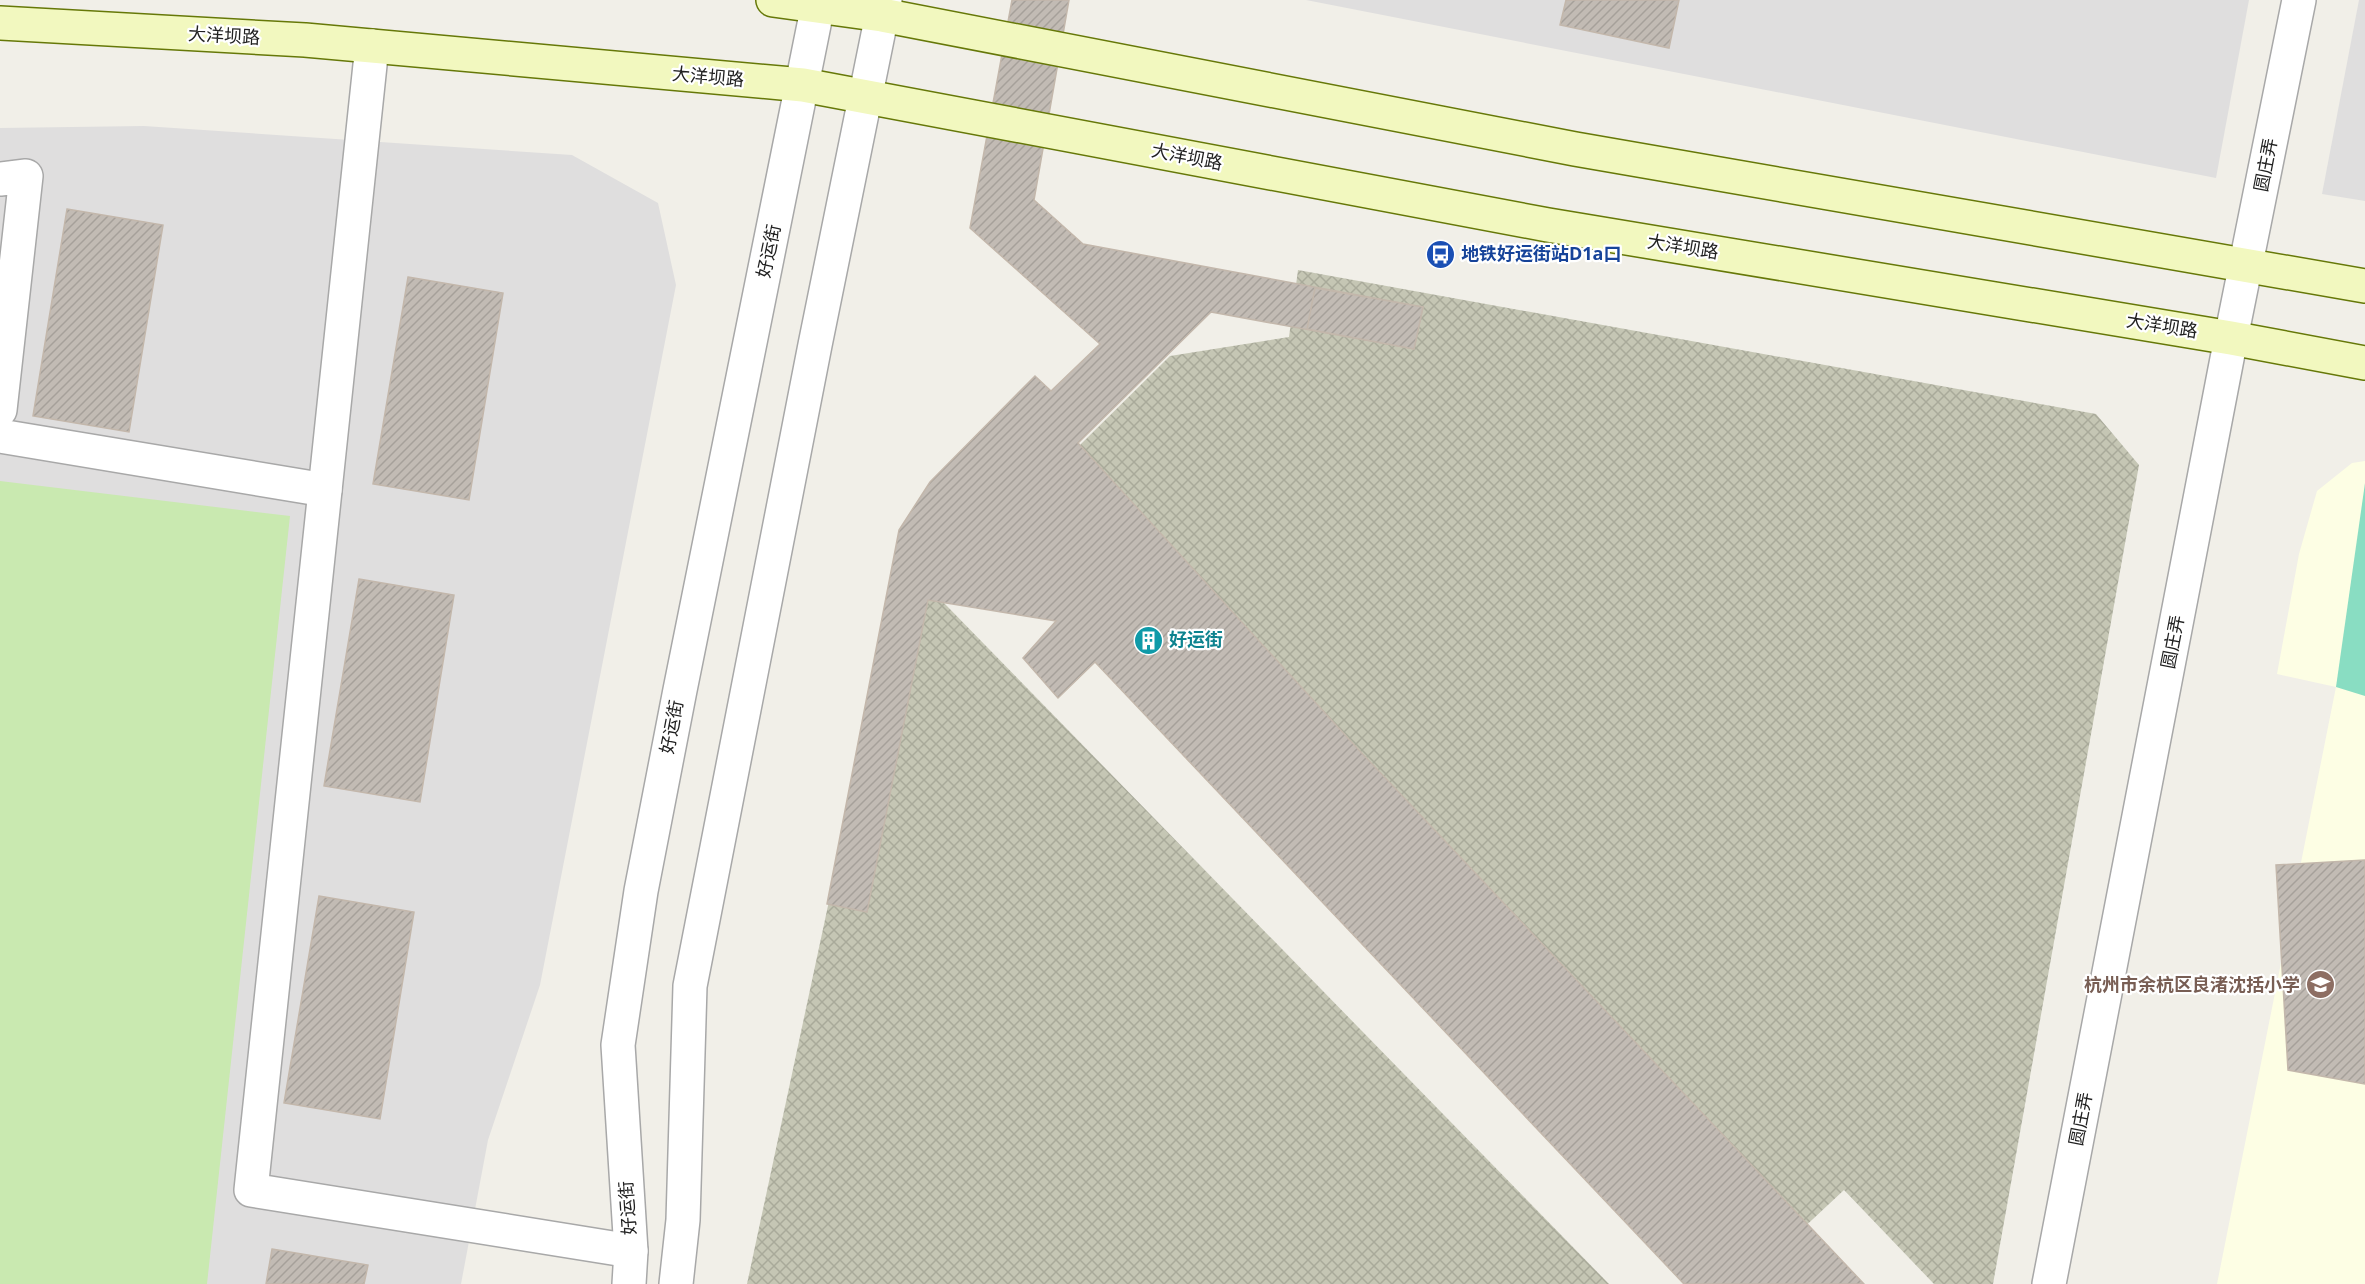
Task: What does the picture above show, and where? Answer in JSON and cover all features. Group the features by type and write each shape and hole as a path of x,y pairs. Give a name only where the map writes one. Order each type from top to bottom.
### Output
{"main road":[{"path":"773,0 884,8 1575,149 2365,286"},
{"name":"大洋坝路","path":"0,23 305,40 803,85 1548,225 2231,338 2365,363"}],"street":[{"name":"圆庄弄","path":"2049,1284 2231,338 2299,0"},
{"name":"好运街","path":"629,1284 631,1251 618,1045 641,891 675,712 818,3"},
{"path":"676,1284 683,1220 690,986 810,368 884,8"},
{"path":"372,46 251,1190 631,1251"},
{"path":"0,179 26,176 0,410"},
{"path":"0,436 325,490"}],"shaded area":[{"path":"1306,0 2249,0 2216,178"},
{"path":"2359,0 2365,0 2365,201 2322,194"},
{"path":"144,126 572,155 658,203 676,285 540,985 488,1140 461,1284 0,1284 0,128"},
{"path":"1298,270 2096,414 2139,465 1993,1284 1934,1284 1844,1190 1782,1248 1072,453 1170,356 1289,337"},
{"name":"杭州市余杭区良渚沈括小学","path":"2365,461 2365,1284 2217,1284 2336,687 2277,674 2299,554 2317,491 2352,463"},
{"path":"902,560 1609,1284 747,1284"}],"green space":[{"path":"0,481 290,516 207,1284 0,1284"},
{"path":"2365,483 2365,696 2336,687"}],"building":[{"name":"好运街","path":"1012,0 1069,0 1034,200 1083,244 1423,307 1414,349 1211,312 1078,443 1357,748 1864,1284 1684,1284 1095,662 1058,698 1023,658 1056,621 928,600 867,912 827,904 899,530 930,482 1035,376 1051,391 1100,344 970,228"},
{"path":"1566,0 1679,0 1669,48 1560,25"},
{"path":"67,209 163,225 129,432 33,416"},
{"path":"408,277 503,293 469,500 373,484"},
{"path":"1315,288 1423,307 1414,349 1307,329"},
{"path":"359,579 454,595 420,802 324,786"},
{"path":"2365,860 2365,1084 2288,1070 2276,865"},
{"path":"319,896 414,912 380,1119 284,1103"},
{"path":"272,1249 368,1265 364,1284 266,1284"}],"place":[{"name":"地铁好运街站D1a口","path":"1440,254"},
{"name":"好运街","path":"1148,640"},
{"name":"杭州市余杭区良渚沈括小学","path":"2321,985"}]}
